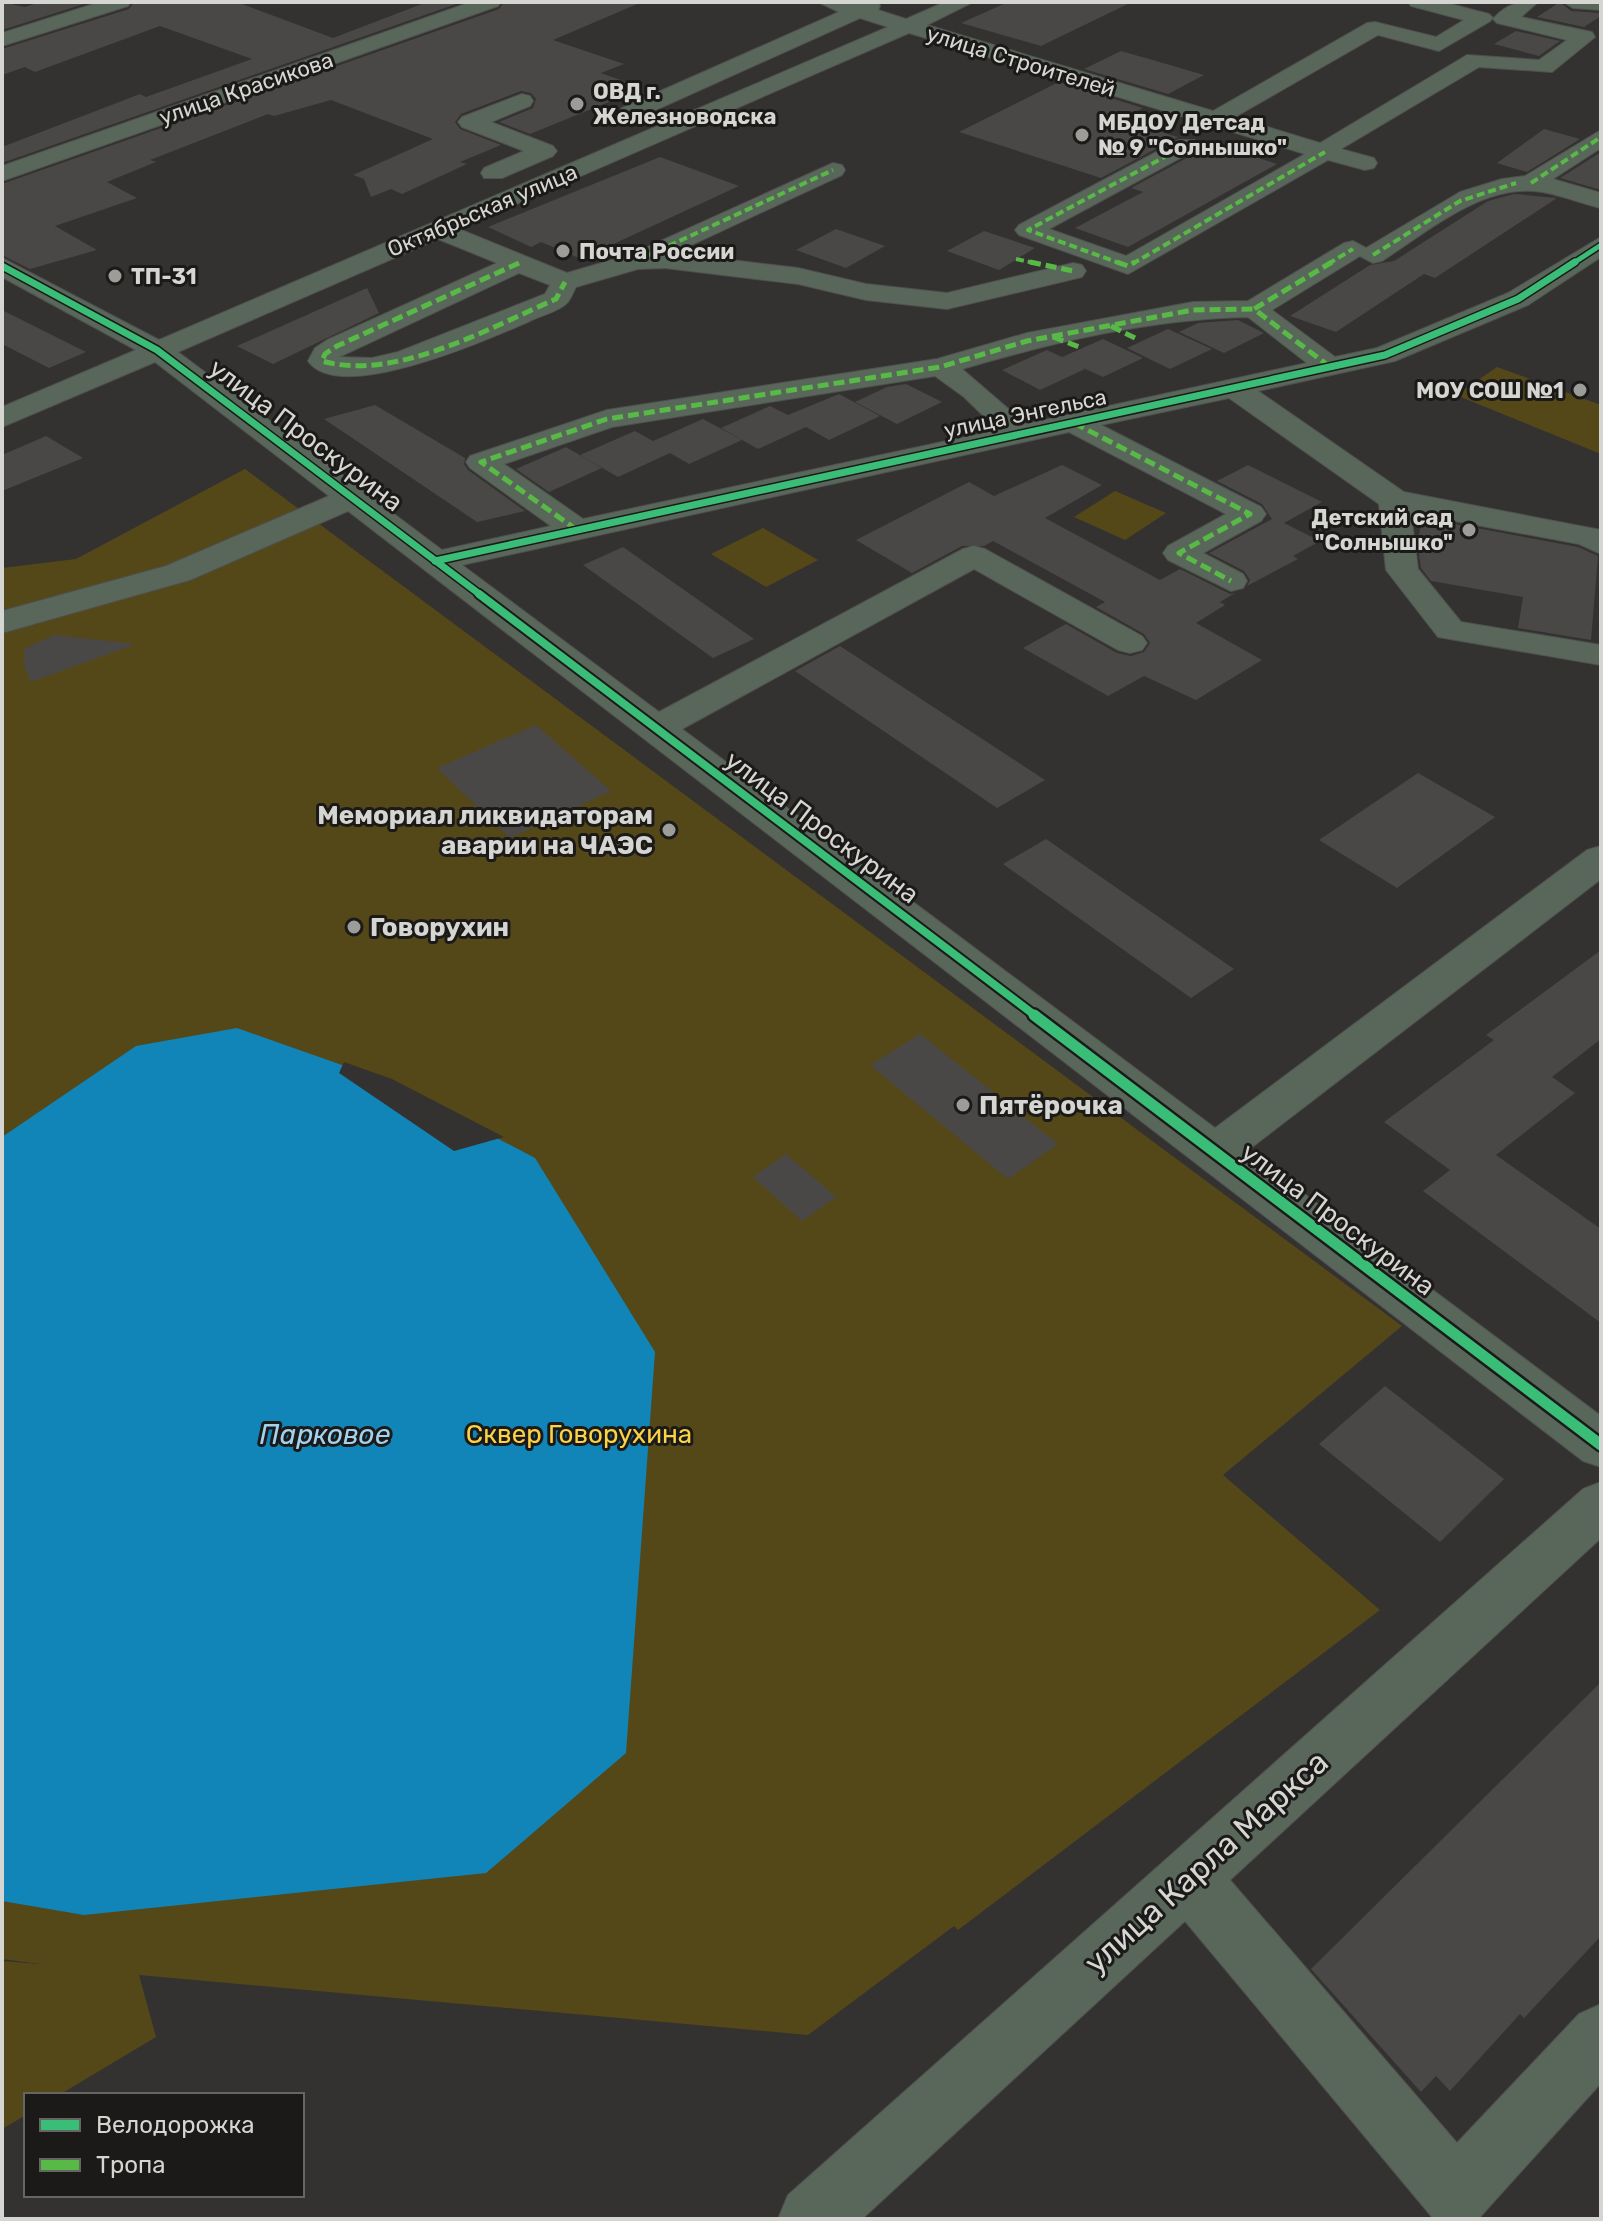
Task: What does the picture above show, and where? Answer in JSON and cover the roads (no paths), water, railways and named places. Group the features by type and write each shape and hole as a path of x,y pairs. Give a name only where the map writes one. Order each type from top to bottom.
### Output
{"street":[{"path":"2,40 121,2"},
{"name":"улица Красикова","path":"2,174 491,2"},
{"name":"улица Строителей","path":"828,2 1365,163"},
{"path":"614,120 880,2"},
{"name":"Октябрьская улица","path":"2,418 963,2"},
{"path":"1215,119 1375,28 1439,44 1475,60 1544,67 1584,37 1418,2"},
{"path":"1439,44 1528,2"},
{"path":"1573,2 1601,4"},
{"path":"1187,145 1028,230 1128,266 1325,152 1336,141 1475,60"},
{"path":"504,200 470,186 552,148 470,122 522,101"},
{"path":"577,530 481,462 607,419 940,367 1015,352 1053,337 1123,332 1184,318 1254,309 1460,201 1523,183 1601,137"},
{"path":"436,229 565,282 639,256 823,171"},
{"path":"1523,183 1601,201"},
{"name":"улица Энгельса","path":"435,561 1385,355 1518,299 1601,245"},
{"path":"639,256 784,274 866,292 947,301 1073,271 1016,259"},
{"path":"519,263 337,346 325,354 322,361 346,370 427,353 556,299 565,282"},
{"name":"улица Проскурина","path":"9,276 157,350 1215,1152 1598,1438"},
{"path":"1254,309 1330,367"},
{"path":"1053,337 1082,348"},
{"path":"940,367 974,391 1020,435"},
{"path":"1234,388 1394,500 1589,536 1601,544"},
{"path":"1074,423 1250,514 1179,553 1231,581"},
{"path":"2,623 63,600 114,593 180,572 352,497"},
{"path":"1394,500 1402,570 1450,630 1601,655"},
{"path":"656,728 974,556 1130,643"},
{"path":"1215,1152 1601,859"},
{"name":"улица Карла Маркса","path":"826,2214 1188,1878 1601,1505"},
{"path":"1188,1878 1456,2193 1601,2036"}],"water":[{"name":"Парковое","path":"237,1028 390,1082 535,1158 655,1352 626,1753 486,1873 84,1915 2,1901 2,1137 136,1046"}],"place":[{"name":"ОВД г. Железноводска","path":"577,104"},
{"name":"МБДОУ Детсад № 9 \"Солнышко\"","path":"1082,135"},
{"name":"Почта России","path":"563,251"},
{"name":"ТП-31","path":"115,276"},
{"name":"МОУ СОШ №1","path":"1580,390"},
{"name":"Детский сад \"Солнышко\"","path":"1469,530"},
{"name":"Мемориал ликвидаторам аварии на ЧАЭС","path":"669,830"},
{"name":"Говорухин","path":"354,927"},
{"name":"Пятёрочка","path":"963,1105"}],"park label":[{"name":"Сквер Говорухина","path":"579,1434"}]}
